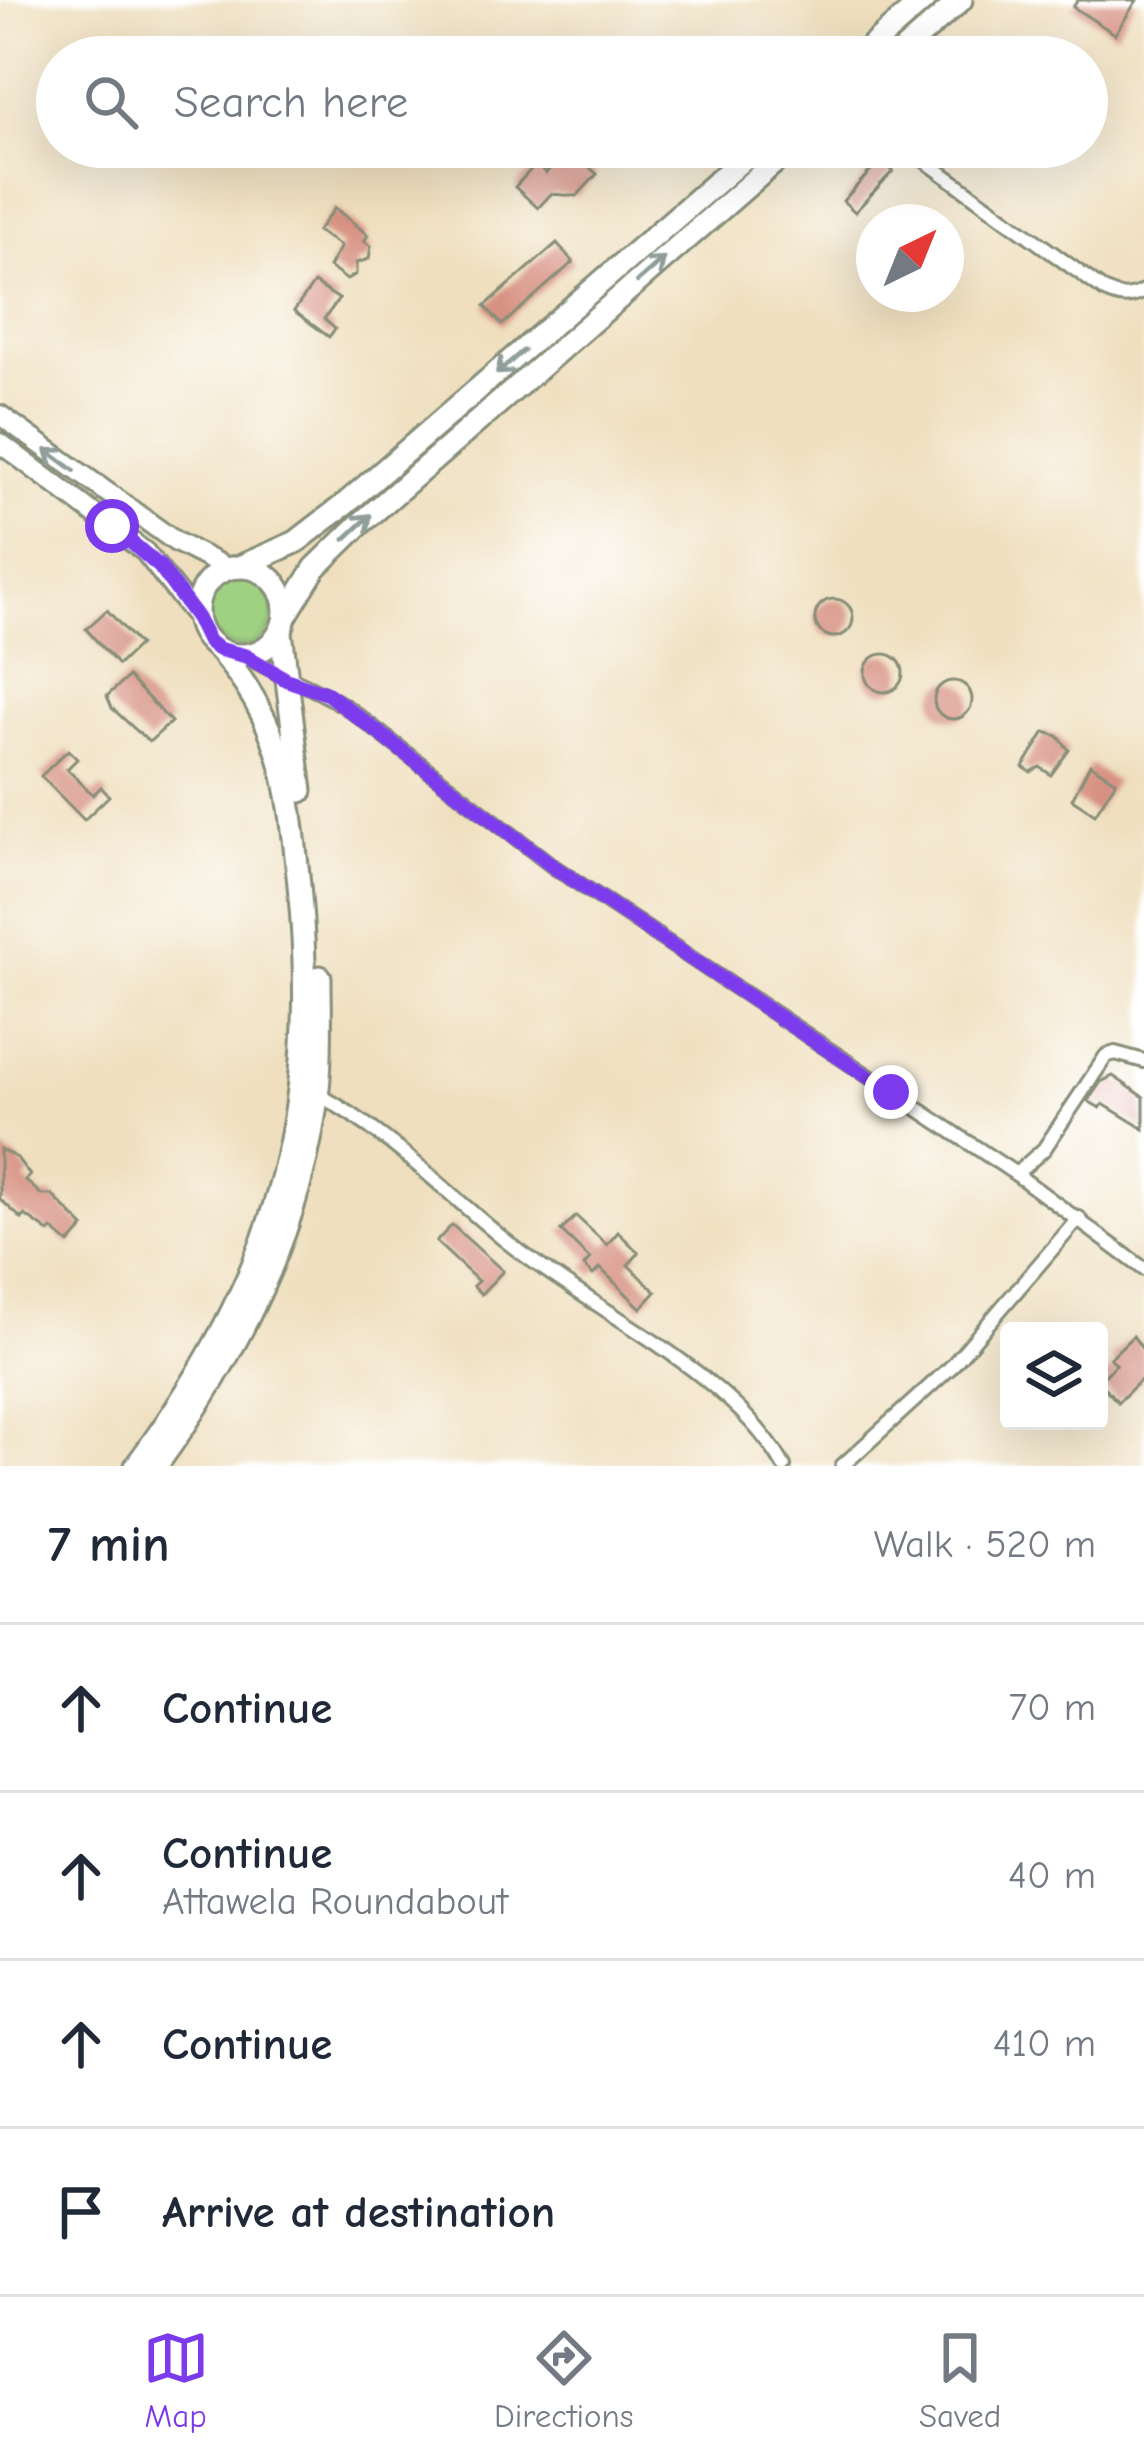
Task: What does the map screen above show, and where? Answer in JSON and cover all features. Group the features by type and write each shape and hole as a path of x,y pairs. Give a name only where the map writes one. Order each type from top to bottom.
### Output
{"main road":[{"path":"883,36 924,0"},
{"path":"920,36 961,0"},
{"path":"197,618 204,587 234,568 296,542 344,505 733,168"},
{"path":"218,649 246,656 260,652 283,625 315,568 359,525 768,168"},
{"path":"0,416 176,542 234,568 258,570 274,581 284,598 287,680 320,960 317,1094 307,1156 287,1229 253,1311 217,1376 156,1466"},
{"path":"0,443 145,552 197,618 208,641 253,693 282,759 306,959 304,1065 292,1152 272,1224 247,1284 205,1366 136,1466"}],"street":[{"path":"935,168 1106,291 1133,297 1144,291"},
{"path":"246,656 350,709 586,889 1016,1174 1144,1269"},
{"path":"1016,1174 1044,1149 1106,1056 1115,1053 1144,1061"},
{"path":"317,1094 364,1122 536,1264 713,1386 748,1418 784,1466"},
{"path":"842,1466 950,1368 1079,1218"}],"green space":[{"path":"240,578 265,588 275,613 265,638 240,648 215,638 205,613 215,588"}],"building":[{"path":"1078,0 1137,0 1115,34 1073,7"},
{"path":"532,168 546,173 550,168 590,168 597,174 577,196 551,194 538,208 515,187"},
{"path":"873,168 890,168 893,171 862,204 856,204 855,212 843,201"},
{"path":"335,208 368,235 364,241 371,246 369,259 356,263 356,274 347,280 329,267 341,246 317,231"},
{"path":"557,243 573,262 502,325 485,306"},
{"path":"314,283 339,299 324,319 335,329 329,337 294,311"},
{"path":"834,599 847,605 853,618 847,631 834,637 821,631 815,618 821,605"},
{"path":"107,610 139,645 118,665 86,629"},
{"path":"884,654 897,660 903,673 897,686 884,692 871,686 865,673 871,660"},
{"path":"128,677 171,722 149,742 112,708 107,696"},
{"path":"953,681 966,687 972,700 966,713 953,719 940,713 934,700 940,687"},
{"path":"1045,732 1058,736 1069,750 1051,775 1040,767 1031,772 1023,767"},
{"path":"68,750 77,759 67,769 93,795 101,787 109,796 84,820 41,776"},
{"path":"1090,764 1116,781 1095,814 1072,799"},
{"path":"1113,1076 1144,1097 1144,1129 1103,1104 1100,1108 1088,1101 1101,1082"},
{"path":"0,1149 17,1158 30,1175 25,1180 42,1195 52,1195 84,1227 69,1244 52,1229 49,1232 25,1215 22,1219 0,1199"},
{"path":"576,1216 607,1245 618,1232 639,1253 628,1265 656,1292 641,1308 600,1268 593,1275 584,1266 590,1259 561,1231"},
{"path":"452,1225 503,1271 481,1294 473,1286 478,1281 436,1242"},
{"path":"1133,1336 1144,1351 1144,1377 1118,1402 1108,1391 1108,1372 1116,1364 1110,1358"}],"route":[{"path":"112,526 160,567 218,649 246,656 287,680 328,694 554,867 891,1092"}]}
